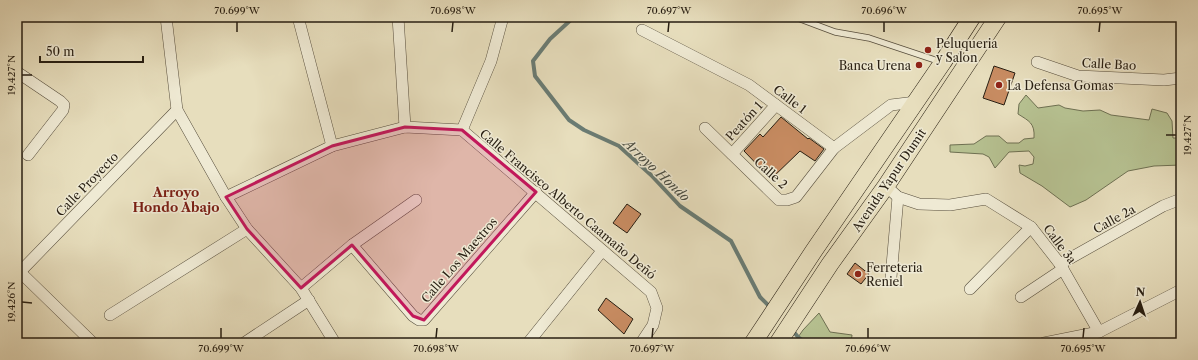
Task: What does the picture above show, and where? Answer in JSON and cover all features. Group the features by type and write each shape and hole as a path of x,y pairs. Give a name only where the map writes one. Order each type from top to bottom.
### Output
{"main road":[{"name":"Avenida Yapur Dumit","path":"753,343 972,17"},
{"name":"Avenida Yapur Dumit","path":"778,343 830,264 886,186 998,17"}],"street":[{"path":"166,17 177,110 226,197 247,229 301,288 335,343"},
{"path":"298,17 332,146"},
{"path":"398,17 405,127"},
{"path":"226,197 332,146 405,127 462,130 491,61 503,17"},
{"name":"Calle 1","path":"642,30 748,85 834,148"},
{"name":"Calle Bao","path":"1037,62 1078,76 1164,80 1181,78"},
{"path":"17,72 64,105 63,110 28,155"},
{"path":"834,148 891,105 916,102"},
{"name":"Peatón 1","path":"732,154 776,105"},
{"name":"Calle Proyecto","path":"18,274 177,110"},
{"name":"Calle 2","path":"705,128 778,200 787,200 796,197 834,148"},
{"name":"Calle Francisco Alberto Caamaño Deñó","path":"462,130 651,292 657,308 653,325 641,343"},
{"name":"Calle 3a","path":"886,186 898,197 919,204 950,205 986,199 1031,227 1062,267 1099,332"},
{"name":"Calle Los Maestros","path":"352,245 413,316 419,320 424,320 536,192"},
{"path":"891,277 898,197"},
{"name":"Calle 2a","path":"1021,297 1062,267 1163,206 1181,199"},
{"path":"301,288 352,245 416,200"},
{"path":"970,289 1031,227"},
{"path":"110,315 247,229"},
{"path":"528,343 602,250"},
{"path":"18,274 93,343"},
{"path":"1044,343 1099,332 1181,290"},
{"path":"244,343 309,300"}],"lane":[{"path":"795,17 835,32 869,38 943,62"}],"highlighted area":[{"path":"405,127 462,130 536,192 424,320 413,316 352,245 301,288 247,229 226,197 332,146"}],"green space":[{"path":"1026,95 1038,108 1059,105 1065,108 1083,111 1100,110 1111,115 1149,120 1152,109 1167,113 1172,121 1173,138 1178,138 1181,126 1181,165 1154,166 1128,171 1086,200 1070,207 1042,186 1020,173 1019,165 1025,166 1033,164 1034,157 1029,151 1009,152 995,168 989,157 983,154 950,152 950,145 974,144 986,136 999,136 1007,143 1019,143 1024,139 1034,138 1033,129 1030,123 1018,114 1019,104"},
{"path":"819,313 830,332 852,335 851,343 794,343 803,330"}],"building":[{"name":"La Defensa Gomas","path":"994,66 1015,73 1004,105 983,98"},
{"path":"781,117 808,139 809,138 824,149 815,161 800,151 771,179 744,151 760,134 763,137"},
{"path":"627,204 641,214 627,233 613,223"},
{"name":"Ferreteria Reniel","path":"855,263 869,274 861,284 847,274"},
{"path":"606,298 633,319 624,334 598,310"}],"waterway":[{"name":"Arroyo Hondo","path":"574,17 550,39 533,61 535,76 569,120 584,130 619,146 651,175 680,206 731,241 760,297 771,308"},
{"name":"Arroyo Hondo","path":"792,330 806,343"}],"place":[{"name":"Peluqueria y Salon","path":"928,50"},
{"name":"Banca Urena","path":"919,65"},
{"name":"La Defensa Gomas","path":"999,85"},
{"name":"Ferreteria Reniel","path":"858,274"}],"district":[{"name":"Arroyo Hondo Abajo","path":"176,200"}]}
